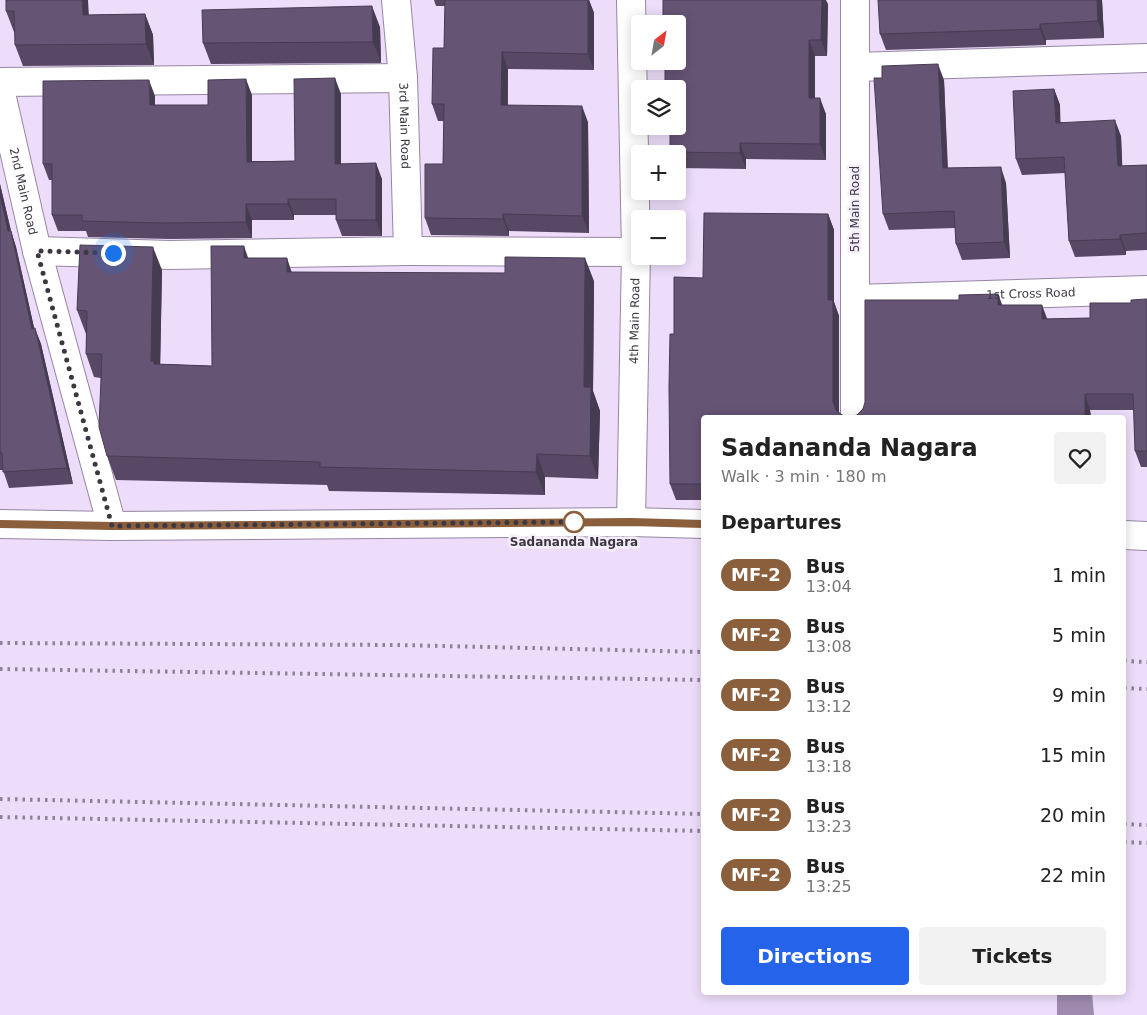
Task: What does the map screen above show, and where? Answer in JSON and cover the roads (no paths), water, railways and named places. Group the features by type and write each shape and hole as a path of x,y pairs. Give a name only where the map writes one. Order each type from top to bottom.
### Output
{"street":[{"name":"3rd Main Road","path":"396,0 403,78 408,251"},
{"name":"4th Main Road","path":"631,0 635,210"},
{"name":"5th Main Road","path":"854,0 856,415"},
{"path":"855,67 1147,58"},
{"path":"0,82 403,78"},
{"name":"2nd Main Road","path":"0,89 37,251 112,526"},
{"path":"37,251 170,255 408,251 631,252"},
{"name":"4th Main Road","path":"631,522 636,265"},
{"name":"1st Cross Road","path":"855,299 1147,290"},
{"path":"0,524 112,526 631,522 701,524"},
{"path":"1126,535 1147,536"}],"railway":[{"path":"0,643 399,645 701,652"},
{"path":"1126,661 1147,662"},
{"path":"0,669 701,680"},
{"path":"1126,688 1147,689"},
{"path":"0,799 701,814"},
{"path":"0,817 701,831"},
{"path":"1126,824 1147,825"},
{"path":"1126,842 1147,843"}],"place":[{"name":"Sadananda Nagara","path":"574,522"}]}
